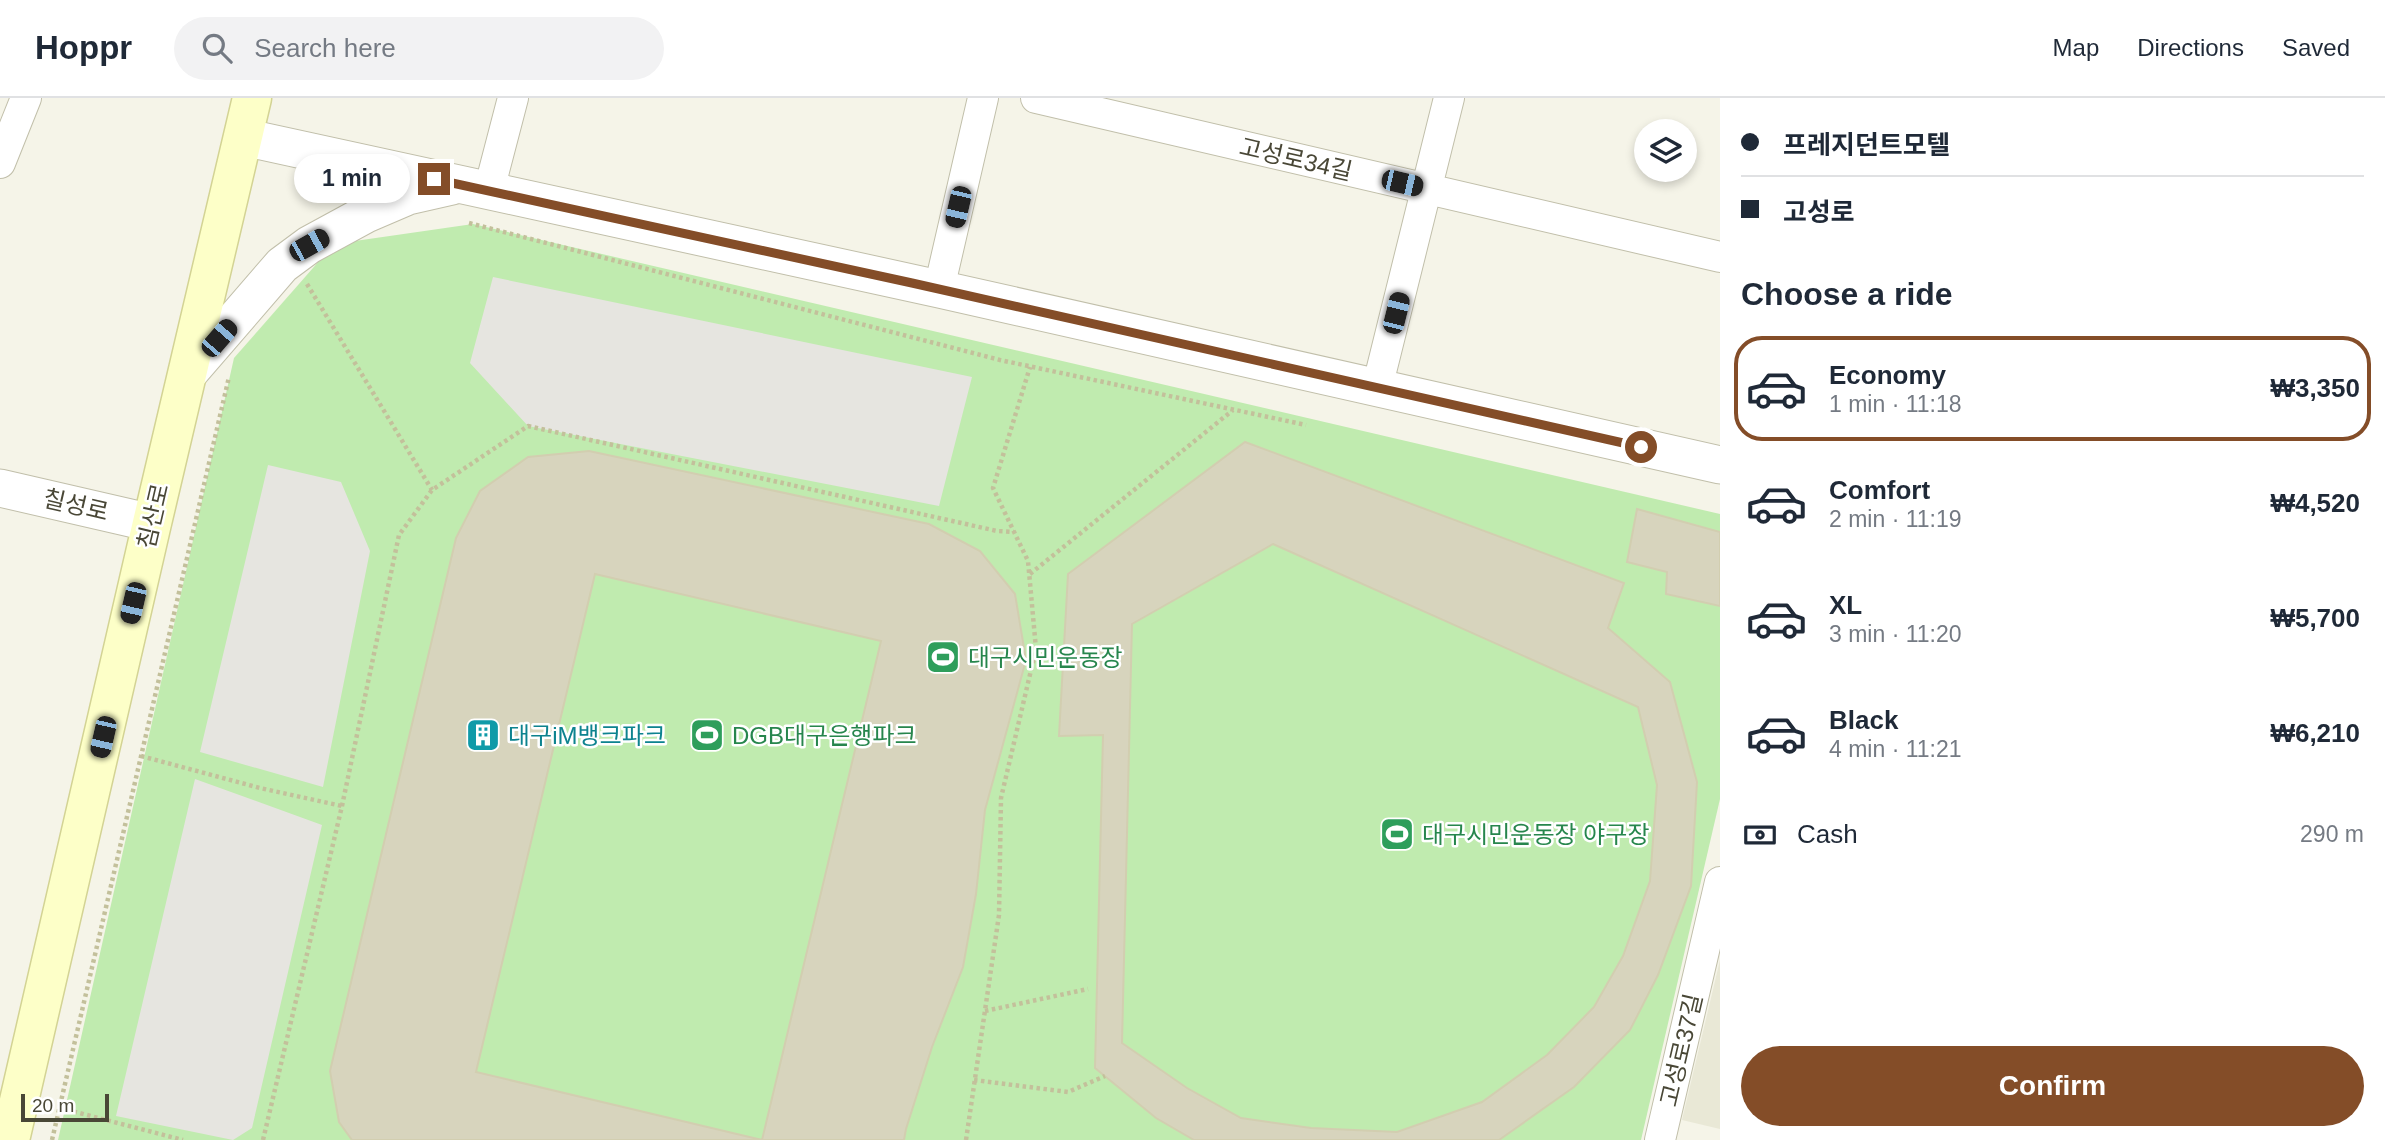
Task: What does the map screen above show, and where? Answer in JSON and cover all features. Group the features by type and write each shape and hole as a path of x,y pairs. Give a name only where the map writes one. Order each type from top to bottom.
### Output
{"main road":[{"name":"침산로","path":"10,1140 252,98"}],"street":[{"path":"0,163 26,98"},
{"path":"475,187 513,98"},
{"path":"939,289 983,98"},
{"name":"고성로34길","path":"1037,98 1719,255"},
{"path":"1377,388 1449,98"},
{"path":"243,137 939,289 1720,465"},
{"path":"187,375 282,265 309,245 366,214 408,196 475,187"},
{"name":"칠성로","path":"0,488 152,523"},
{"name":"고성로37길","path":"1666,1139 1720,882"}],"path":[{"path":"462,221 1030,366 1306,425"},
{"path":"307,284 432,490"},
{"path":"966,1140 999,915 1001,798 1036,649 1028,561 993,488 1030,366"},
{"path":"52,1140 231,371"},
{"path":"1029,575 1234,409"},
{"path":"263,1140 342,806 399,535 432,490 528,426 998,531 1014,532"},
{"path":"141,756 260,788 342,806"},
{"path":"985,1011 1088,989"},
{"path":"974,1080 1068,1092 1105,1076"},
{"path":"60,1108 183,1140"}],"shaded area":[{"path":"493,277 972,377 939,506 528,426 470,363"},
{"path":"268,465 341,482 370,551 323,787 200,752"},
{"path":"195,779 322,825 252,1128 233,1140 116,1116"},
{"path":"1720,960 1720,1129 1682,1120"}],"green space":[{"name":"대구시민운동장","path":"473,224 1720,514 1720,799 1641,1140 58,1140 234,358 334,244"}],"building":[{"path":"1245,442 1624,583 1608,628 1670,682 1697,782 1691,886 1658,975 1630,1030 1574,1087 1499,1140 1194,1140 1156,1118 1095,1068 1103,735 1059,736 1068,574","holes":["1273,544 1638,707 1657,785 1650,881 1623,956 1594,1007 1547,1055 1482,1102 1397,1132 1311,1128 1241,1118 1187,1088 1122,1043 1132,624"]},
{"name":"DGB대구은행파크","path":"589,451 929,524 980,551 1015,594 1026,660 985,810 976,894 963,967 932,1047 904,1140 762,1140 352,1140 339,1122 330,1071 456,538 480,491 528,457","holes":["595,574 881,641 762,1140 476,1072"]},
{"path":"1637,509 1720,532 1720,606 1666,594 1667,572 1627,562"}],"place":[{"name":"대구시민운동장","path":"943,657"},
{"name":"대구iM뱅크파크","path":"483,735"},
{"name":"DGB대구은행파크","path":"707,735"},
{"name":"대구시민운동장 야구장","path":"1397,834"}],"route":[{"path":"434,179 1641,447"}]}
